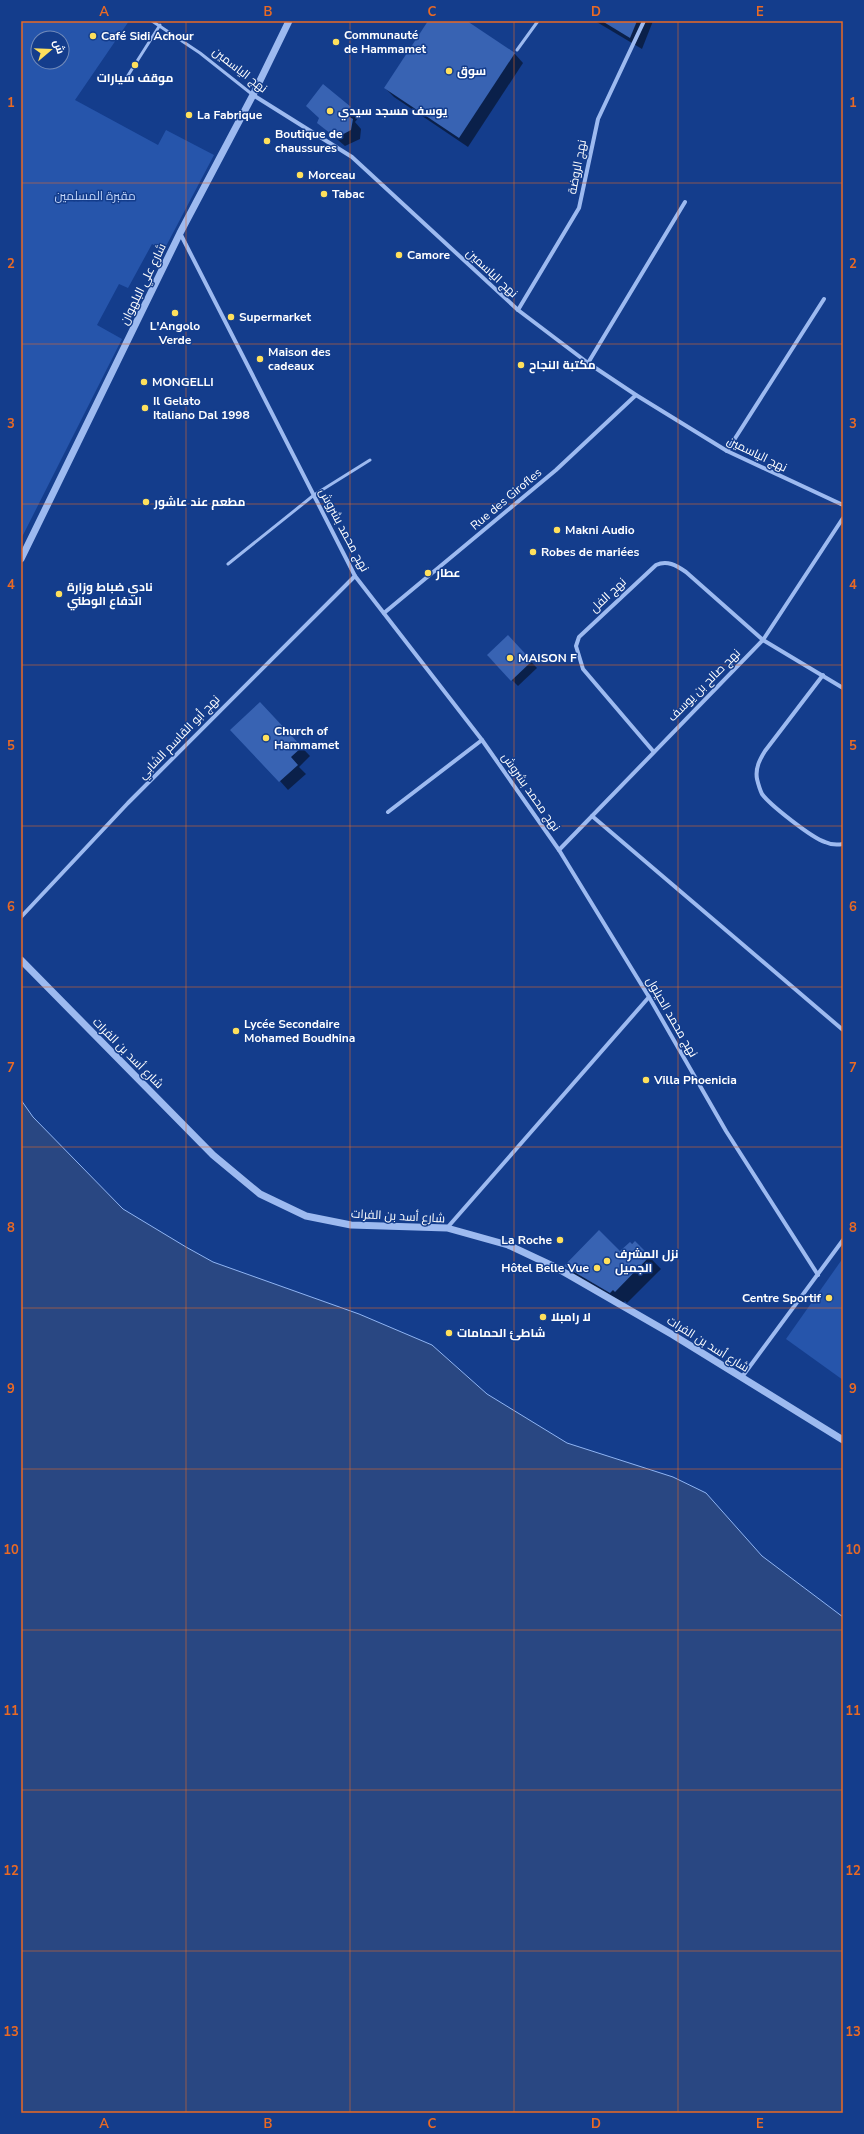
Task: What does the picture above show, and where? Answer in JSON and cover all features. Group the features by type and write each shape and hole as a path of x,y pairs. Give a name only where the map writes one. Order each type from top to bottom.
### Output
{"street":[{"name":"شارع علي البلهوان","path":"21,559 180,233 253,95 289,21"},
{"name":"نهج الروضة","path":"518,310 579,208 598,119 644,21"},
{"name":"نهج الياسمين","path":"253,95 352,158 518,310 588,363 636,396 727,451 843,505"},
{"path":"588,363 685,202"},
{"name":"نهج محمد بشروش","path":"180,233 355,576 482,740 559,850"},
{"path":"727,451 824,299"},
{"name":"Rue des Girofles","path":"384,613 556,470 636,396"},
{"name":"نهج صالح بن يوسف","path":"559,850 763,640 843,518"},
{"name":"نهج الفل","path":"654,751 583,669 576,646 579,637 656,565 662,562 678,566 686,572 763,640"},
{"name":"نهج أبو القاسم الشابي","path":"21,917 134,797 355,576"},
{"path":"763,640 824,675 843,688"},
{"path":"824,675 765,750 758,763 757,778 762,793 771,803 815,837 824,842 835,845 843,844"},
{"path":"388,812 482,740"},
{"path":"592,816 843,1030"},
{"name":"نهج محمد الحيلول","path":"559,850 649,997 726,1131 818,1275"},
{"name":"شارع أسد بن الفرات","path":"21,960 213,1155 260,1194 306,1216 351,1225 447,1228 508,1245 555,1267 673,1335 843,1440"},
{"path":"447,1228 649,997"},
{"path":"742,1377 843,1240"}],"lane":[{"name":"نهج الياسمين","path":"152,21 200,53 253,95"},
{"path":"517,50 538,21"},
{"path":"127,77 160,25"},
{"path":"228,564 314,496 370,460"}],"green space":[{"name":"مقبرة المسلمين","path":"21,21 129,21 75,100 158,145 166,130 214,155 164,250 152,244 128,288 119,284 97,325 122,339 21,539"},
{"name":"Centre Sportif","path":"843,1258 843,1380 786,1339"}],"shaded area":[{"path":"21,1100 33,1117 123,1209 213,1262 359,1314 432,1345 487,1394 567,1443 673,1477 706,1493 762,1556 843,1617 843,2113 21,2113"}],"building":[{"path":"428,21 467,21 515,53 459,138 384,88"},
{"path":"602,21 637,21 630,38"},
{"name":"يوسف مسجد سيدي","path":"323,84 351,107 346,115 353,119 351,130 336,138 317,123 319,118 306,106"},
{"name":"MAISON F","path":"508,635 532,661 511,681 487,655"},
{"name":"Church of Hammamet","path":"260,702 302,747 291,757 298,765 279,782 230,730"},
{"name":"نزل المشرف الجميل","path":"599,1230 620,1251 630,1242 632,1244 635,1241 650,1256 615,1292 613,1290 610,1293 564,1266"}],"place":[{"name":"Café Sidi Achour","path":"93,36"},
{"name":"Communauté de Hammamet","path":"336,42"},
{"name":"موقف سيارات","path":"135,65"},
{"name":"سوق","path":"449,71"},
{"name":"يوسف مسجد سيدي","path":"330,111"},
{"name":"La Fabrique","path":"189,115"},
{"name":"Boutique de chaussures","path":"267,141"},
{"name":"Morceau","path":"300,175"},
{"name":"Tabac","path":"324,194"},
{"name":"Camore","path":"399,255"},
{"name":"L'Angolo Verde","path":"175,313"},
{"name":"Supermarket","path":"231,317"},
{"name":"Maison des cadeaux","path":"260,359"},
{"name":"مكتبة النجاح","path":"521,365"},
{"name":"MONGELLI","path":"144,382"},
{"name":"Il Gelato Italiano Dal 1998","path":"145,408"},
{"name":"مطعم عند عاشور","path":"146,502"},
{"name":"Makni Audio","path":"557,530"},
{"name":"Robes de mariées","path":"533,552"},
{"name":"عطار","path":"428,573"},
{"name":"نادي ضباط وزارة الدفاع الوطني","path":"59,594"},
{"name":"MAISON F","path":"510,658"},
{"name":"Church of Hammamet","path":"266,738"},
{"name":"Lycée Secondaire Mohamed Boudhina","path":"236,1031"},
{"name":"Villa Phoenicia","path":"646,1080"},
{"name":"La Roche","path":"560,1240"},
{"name":"نزل المشرف الجميل","path":"607,1261"},
{"name":"Hôtel Belle Vue","path":"597,1268"},
{"name":"Centre Sportif","path":"829,1298"},
{"name":"لا رامبلا","path":"543,1317"},
{"name":"شاطئ الحمامات","path":"449,1333"}]}
